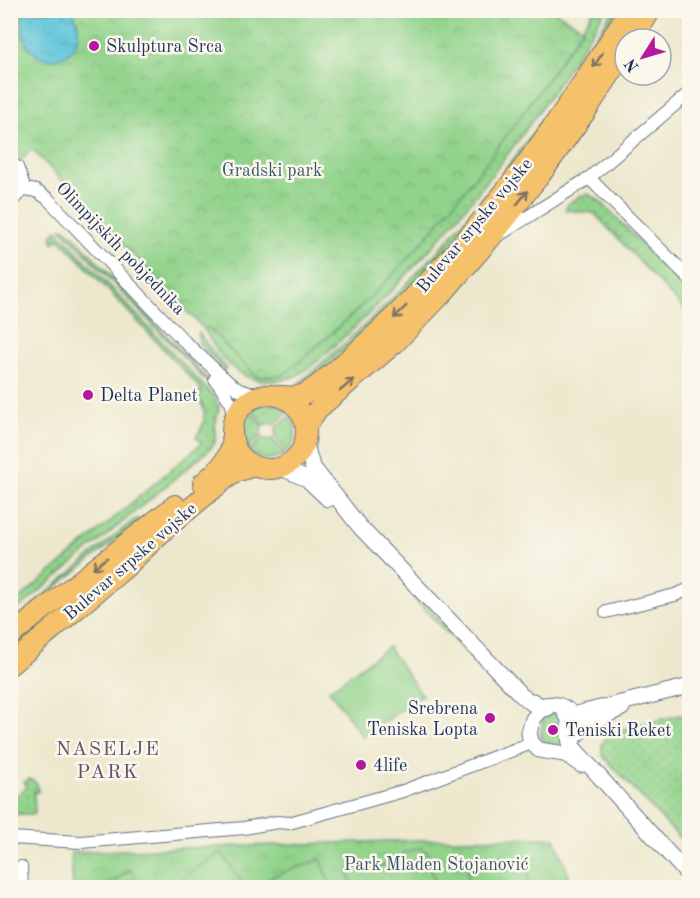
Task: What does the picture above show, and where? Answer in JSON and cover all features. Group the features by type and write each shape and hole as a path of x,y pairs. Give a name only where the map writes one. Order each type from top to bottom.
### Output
{"main road":[{"name":"Bulevar srpske vojske","path":"10,636 218,470 228,458 234,417 244,404 252,398 275,395 292,397 309,391 382,329 425,286 493,206 566,109 629,10"},
{"path":"640,27 651,10"},
{"name":"Bulevar srpske vojske","path":"10,665 224,480 236,472 254,466 279,467 293,459 318,409 395,343 443,293 489,240 541,174 613,70"},
{"path":"275,395 288,400 297,407 306,433"},
{"path":"232,432 241,456 254,466"}],"street":[{"path":"489,240 501,235 589,178 690,92"},
{"path":"10,201 25,189 17,167"},
{"path":"589,178 690,279"},
{"name":"Olimpijskih pobjednika","path":"25,189 36,191 47,198 186,343 234,387 249,393 275,395"},
{"name":"Olimpijskih pobjednika","path":"186,343 229,398 233,412 232,432"},
{"path":"306,433 312,466 360,527"},
{"path":"279,467 307,479 360,527 493,666 575,760 613,792 690,877"},
{"path":"606,612 675,595 690,589"},
{"path":"569,713 690,686"},
{"path":"10,838 81,842 244,828 278,822 285,817 413,781 551,734 585,725 647,697"},
{"path":"556,704 574,719 551,734 556,704"},
{"path":"21,867 22,888"}],"green space":[{"name":"Gradski park","path":"552,10 583,28 542,87 433,230 379,289 282,376 257,377 208,327 205,330 32,149 12,170 11,168 11,11"},
{"path":"593,11 605,11 561,79 491,177 395,288 359,323 310,367 290,378 262,381 238,372 228,364 219,354 205,330 208,327 257,377 282,376 352,315 407,259 571,45"},
{"path":"612,11 617,11 558,102 494,191 459,234 385,314 316,374 298,385 399,292 460,226 517,155"},
{"path":"588,194 600,201 689,294 689,303 684,309 594,213 566,210 567,205 580,196"},
{"path":"61,228 71,233 210,382 209,384"},
{"path":"57,230 215,398 219,408 215,426 215,442 210,449 11,615 11,606 202,443 196,437 204,422 203,406 197,395 202,390 59,238 53,243 52,236"},
{"path":"199,333 226,368 224,371 199,343"},
{"path":"261,404 276,404 288,413 273,425 270,423 264,425 251,409"},
{"path":"249,411 262,426 261,436 246,448 241,429"},
{"path":"290,416 295,434 293,443 287,452 275,437 276,428"},
{"path":"263,438 272,439 285,454 265,459 252,455 248,451"},
{"path":"136,519 141,520 11,623 131,522"},
{"path":"419,598 488,670 500,688 414,599"},
{"path":"388,647 422,695 363,737 329,690"},
{"path":"550,713 558,715 564,723 563,742 554,746 545,743 540,736 543,721 541,716"},
{"path":"690,713 689,848 603,756 602,749 606,738 621,730"},
{"path":"29,779 38,787 38,792 34,792 35,814 11,814 11,801 27,787 24,782"},
{"name":"Park Mladen Stojanović","path":"555,838 573,887 73,887 71,852 448,839"},
{"path":"420,848 428,853 436,887 352,887 348,870 372,862 374,868 404,860 403,853"},
{"path":"221,852 245,887 169,887"},
{"path":"321,859 331,887 271,887 268,878"},
{"path":"527,861 529,887 469,887 467,866"},
{"path":"130,870 142,887 104,887"}],"water":[{"path":"73,11 78,28 77,41 71,51 61,57 50,59 39,56 29,48 23,35 23,12"}],"place":[{"name":"Skulptura Srca","path":"94,46"},
{"name":"Delta Planet","path":"88,395"},
{"name":"Srebrena Teniska Lopta","path":"490,718"},
{"name":"Teniski Reket","path":"553,730"},
{"name":"4life","path":"361,765"}],"district":[{"name":"NASELJE PARK","path":"108,760"}]}
